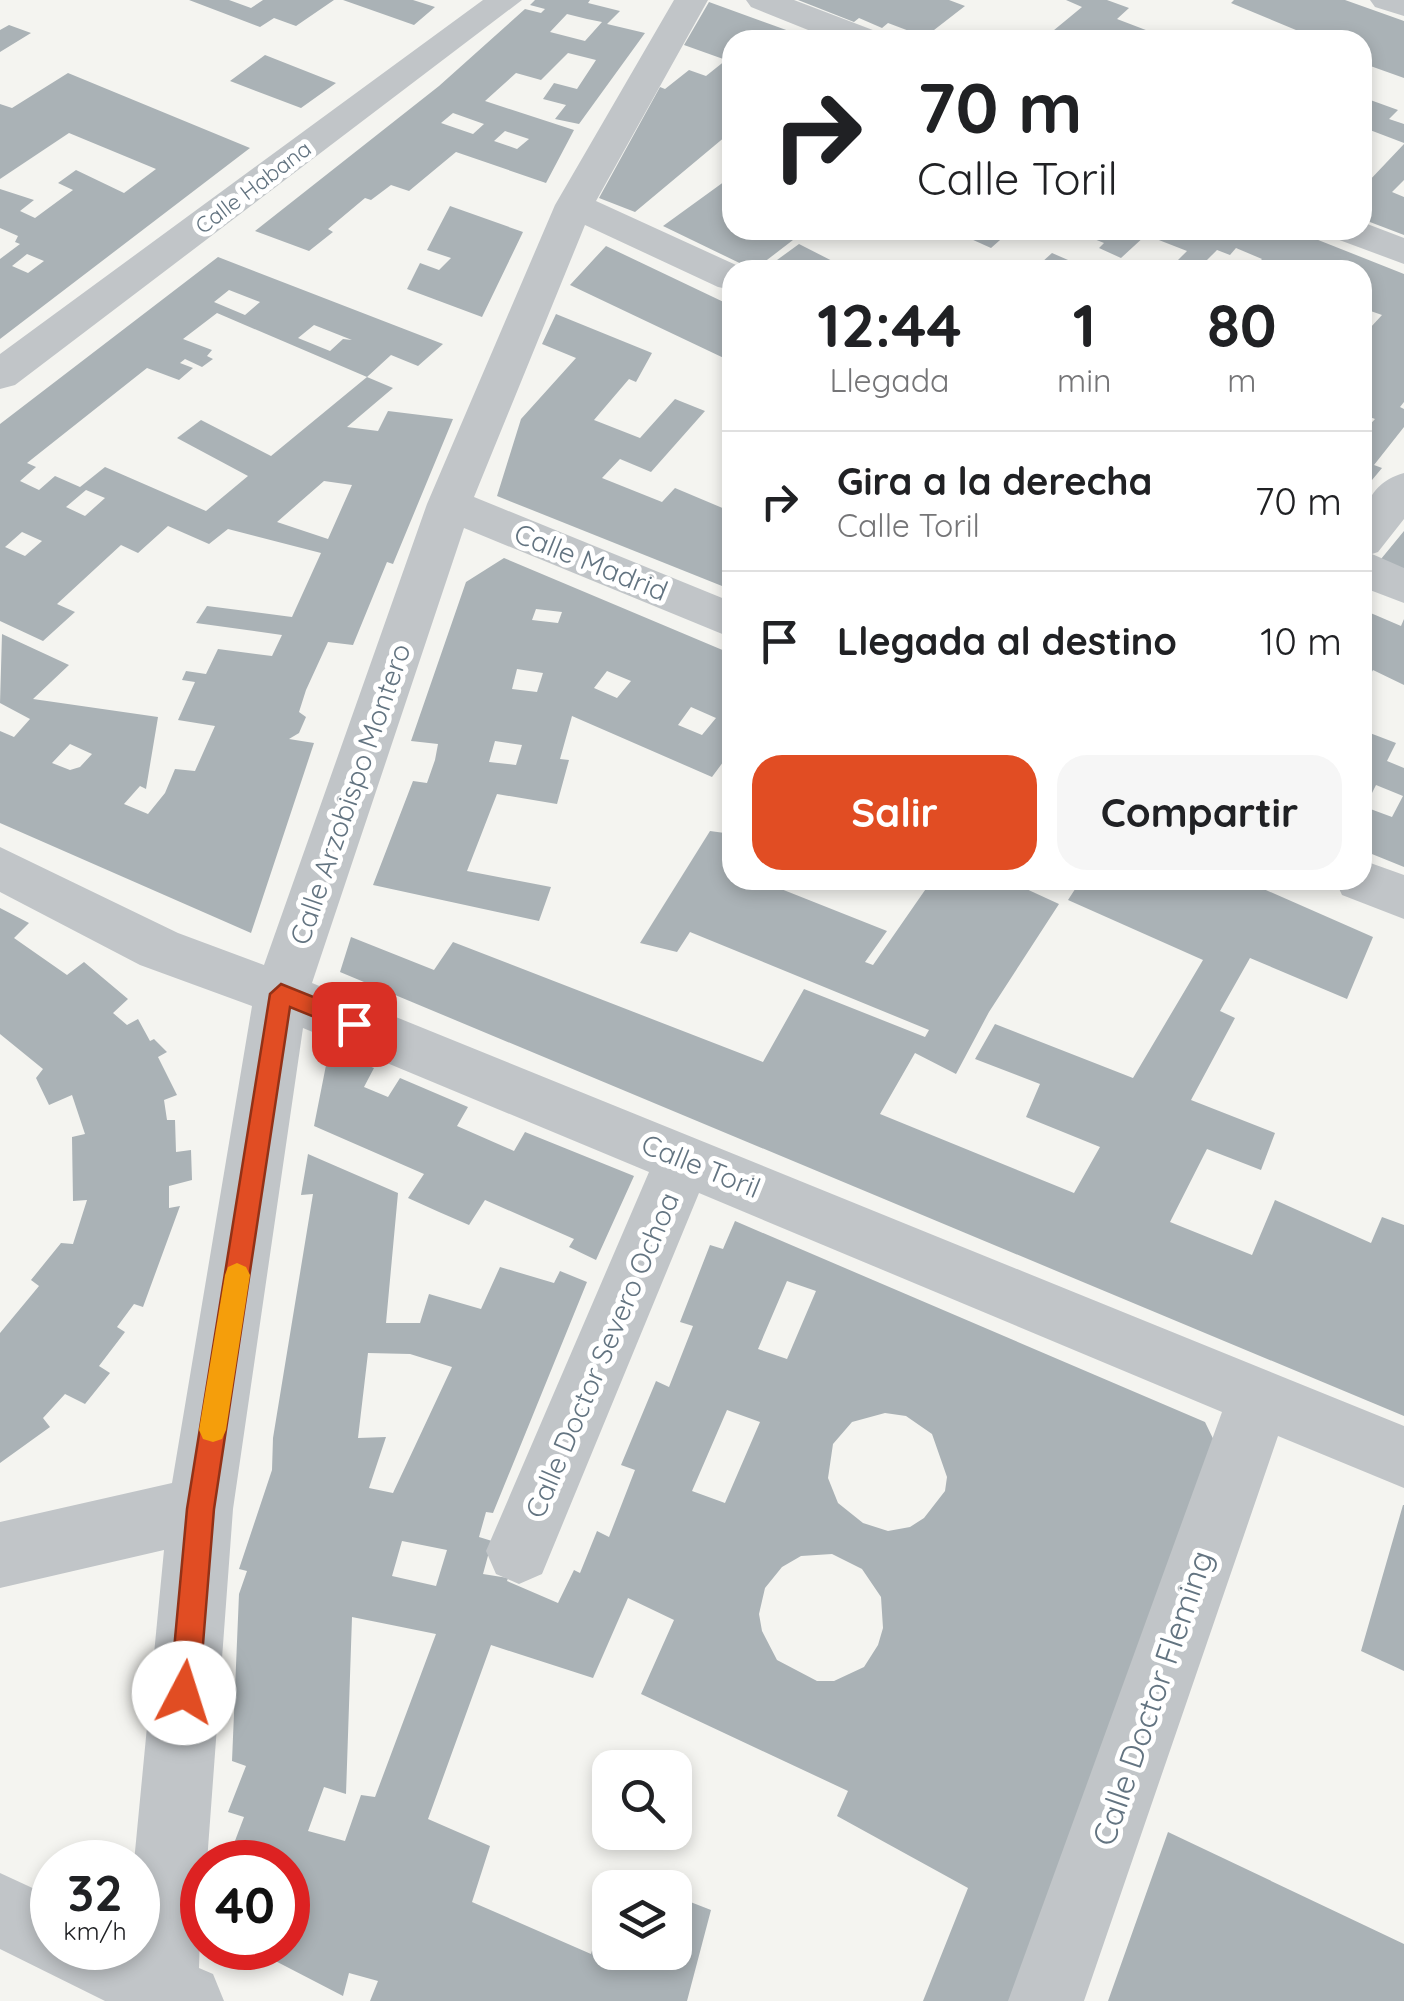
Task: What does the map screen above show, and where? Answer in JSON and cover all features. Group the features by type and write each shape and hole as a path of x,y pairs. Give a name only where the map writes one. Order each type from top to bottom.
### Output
{"street":[{"name":"Calle Habana","path":"0,375 505,0"},
{"name":"Calle Arzobispo Montero","path":"168,1997 200,1509 281,994 449,504 574,205 691,0"},
{"path":"763,0 839,30"},
{"path":"1388,0 1404,6"},
{"path":"574,205 722,273"},
{"path":"1372,239 1404,252"},
{"path":"1372,529 1404,488"},
{"name":"Calle Madrid","path":"449,504 722,617"},
{"path":"1372,572 1404,586"},
{"name":"Calle Toril","path":"0,868 160,949 281,994 1404,1457"},
{"path":"1372,885 1404,898"},
{"name":"Calle Doctor Severo Ochoa","path":"519,1551 684,1159"},
{"name":"Calle Doctor Fleming","path":"1046,2001 1260,1395"},
{"path":"0,1555 200,1509"},
{"path":"0,1910 30,1925"},
{"path":"118,1970 168,1997"}],"building":[{"path":"189,0 229,0 251,8 263,0 334,0 296,26 274,18 260,27"},
{"path":"343,0 413,0 435,7 414,25"},
{"path":"535,0 590,0 588,3 620,11 607,24 645,33 579,124 555,119 566,105 543,99 554,83 577,89 596,60 568,53 541,80 516,73 485,101 574,130 546,183 456,152 409,191 391,185 371,200 365,198 309,251 255,231 439,86 525,9 541,13 545,9 530,5","holes":["567,14 587,19 602,22 585,41 550,32","453,113 484,124 473,134 441,123","505,131 529,139 517,149 494,141"]},
{"path":"798,0 949,0 965,6 934,30 906,30 888,23 882,28 859,18 854,22"},
{"path":"1066,0 1107,0 1129,8 1117,19 1146,30 1054,30 1082,7"},
{"path":"1345,0 1404,21 1404,78 1372,67 1372,30 1296,30 1231,3"},
{"path":"709,2 786,30 722,30 722,59 684,45"},
{"path":"9,25 31,33 0,52 0,30"},
{"path":"265,55 336,83 301,108 230,81"},
{"path":"722,63 722,139 635,212 599,198 660,87 665,89 689,70 706,76"},
{"path":"68,73 250,148 0,339 0,259 20,244 15,242 18,236 0,228 0,189 34,200 20,211 35,218 73,190 58,183 76,170 124,193 156,169 69,133 0,179 0,104 12,108","holes":["27,254 44,261 28,273 12,266"]},
{"path":"1372,101 1398,110 1389,119 1404,124 1404,143 1372,131"},
{"path":"1404,144 1404,180 1392,192 1404,197 1404,235 1372,223 1372,178"},
{"path":"722,183 722,240 793,240 767,260 733,260 663,226"},
{"path":"450,206 523,232 482,317 407,289 420,263 439,270 451,258 427,250"},
{"path":"973,240 1000,240 991,248"},
{"path":"1097,240 1141,240 1121,258 1099,248 1104,243"},
{"path":"1159,240 1318,240 1369,260 1261,260 1236,248 1230,255 1217,250 1207,260 1178,260 1187,251"},
{"path":"799,244 830,260 777,260"},
{"path":"606,246 722,301 722,357 570,285"},
{"path":"1052,253 1068,260 1044,260"},
{"path":"218,257 443,344 418,366 391,355 367,377 393,388 347,427 378,431 388,411 453,419 393,564 387,562 353,645 328,642 306,690 299,712 306,717 299,733 289,739 314,743 251,933 0,823 0,731 14,737 30,719 0,703 2,634 69,665 33,699 158,717 146,789 140,786 124,804 148,814 165,793 175,769 195,771 215,726 178,720 195,682 182,680 186,671 206,674 218,649 272,656 282,635 196,623 207,606 292,617 321,553 228,529 209,544 168,526 138,553 121,545 57,604 75,612 43,641 0,621 0,424","holes":["229,290 260,302 245,315 214,302","217,313 367,377 271,456 201,420 177,438 248,476 206,511 105,467 80,487 55,476 39,490 20,481 36,467 27,463 147,368 179,380 193,368 180,363 185,359 202,367 213,359 207,356 212,350 183,339","314,325 352,340 343,339 330,351 298,338","324,481 352,485 328,539 277,522","86,490 105,498 85,516 66,507","22,532 42,541 25,556 5,547","70,744 92,754 80,767 70,770 52,763"]},
{"path":"1372,261 1404,274 1404,402 1400,407 1404,409 1404,427 1374,465 1382,468 1372,480 1372,326 1382,315 1372,312"},
{"path":"556,314 652,353 636,382 629,379 594,420 640,438 675,399 705,411 651,472 620,459 602,478 662,502 675,488 722,508 722,586 497,496 521,419 576,358 542,344"},
{"path":"1404,531 1404,569 1381,559"},
{"path":"504,558 722,650 722,764 712,777 572,716 560,759 569,760 557,804 497,794 467,871 551,887 539,921 373,885 413,781 427,783 435,760 438,744 411,741 466,582","holes":["536,609 562,612 558,623 532,620","517,669 543,673 537,692 512,689","607,671 631,681 617,698 594,688","691,707 716,718 702,735 678,725","495,741 522,745 516,765 489,762"]},
{"path":"1372,614 1401,626 1404,619 1404,685 1373,670"},
{"path":"1372,734 1396,743 1387,761 1404,768 1404,867 1372,854 1372,810 1392,817 1403,796 1376,785 1372,793"},
{"path":"710,831 722,833 722,890 784,890 887,931 865,962 873,965 925,890 1029,890 1059,904 989,1012 956,1074 915,1053 880,1114 1074,1193 1100,1147 1026,1117 1040,1084 975,1059 995,1024 1133,1078 1203,960 1068,900 1074,890 1266,890 1373,937 1347,999 1250,958 1220,1011 1235,1018 1191,1100 1275,1133 1261,1170 1207,1149 1170,1222 1252,1255 1275,1200 1371,1243 1382,1217 1404,1225 1404,1416 340,972 351,937 434,970 453,942 763,1062 804,989 925,1037 929,1030 690,932 677,952 640,943"},
{"path":"0,908 29,923 14,938 67,975 84,962 128,999 113,1013 127,1025 138,1019 150,1041 154,1039 167,1052 158,1057 177,1095 164,1100 167,1120 175,1120 176,1152 191,1150 192,1180 169,1186 169,1208 180,1206 143,1307 134,1304 117,1327 125,1332 99,1366 110,1373 85,1404 65,1394 43,1418 50,1427 0,1463 0,1333 39,1286 31,1280 61,1243 73,1244 87,1200 73,1201 72,1137 85,1134 72,1095 49,1105 36,1078 43,1069 0,1034"},
{"path":"329,1050 374,1068 364,1087 388,1097 400,1078 468,1107 457,1126 514,1151 525,1132 634,1176 596,1260 569,1247 574,1239 485,1200 469,1225 408,1198 424,1174 314,1126"},
{"path":"308,1154 398,1193 386,1323 420,1323 429,1294 481,1309 500,1267 554,1283 560,1271 587,1282 493,1513 486,1512 479,1537 492,1541 483,1574 508,1578 507,1581 558,1603 574,1570 580,1573 597,1531 609,1537 635,1470 621,1465 656,1381 669,1387 693,1326 680,1322 710,1245 723,1249 735,1221 1205,1422 1220,1453 1013,2001 923,2001 968,1888 837,1816 848,1791 641,1694 674,1620 628,1598 593,1678 491,1645 428,1819 490,1846 472,1902 591,1954 592,1951 592,1970 692,1970 692,1903 711,1910 687,2001 370,2001 378,1981 349,1973 343,1996 293,1970 310,1970 310,1840 235,1840 244,1817 228,1812 246,1766 232,1761 239,1594 247,1571 239,1569 272,1470 273,1438 313,1194 301,1195","holes":["787,1281 816,1291 787,1359 758,1349","368,1353 410,1354 452,1367 393,1493 369,1488 386,1437 358,1438","727,1410 760,1422 725,1503 692,1491","885,1413 906,1416 932,1434 947,1477 945,1491 924,1518 910,1527 888,1531 863,1523 838,1503 828,1478 833,1444 852,1422","402,1541 447,1550 436,1586 392,1576","832,1554 862,1569 881,1597 883,1628 878,1645 864,1667 834,1681 817,1681 777,1660 762,1631 759,1614 765,1588 782,1567 801,1556","352,1617 436,1634 375,1797 361,1795 345,1841 308,1831 324,1787 346,1794"]},
{"path":"1404,1505 1404,1671 1361,1651"},
{"path":"1168,1832 1404,1944 1404,2001 1108,2001"}],"slow traffic":[{"path":"213,1430 237,1275"}],"route":[{"path":"184,1693 200,1509 281,994 354,1024"}]}
